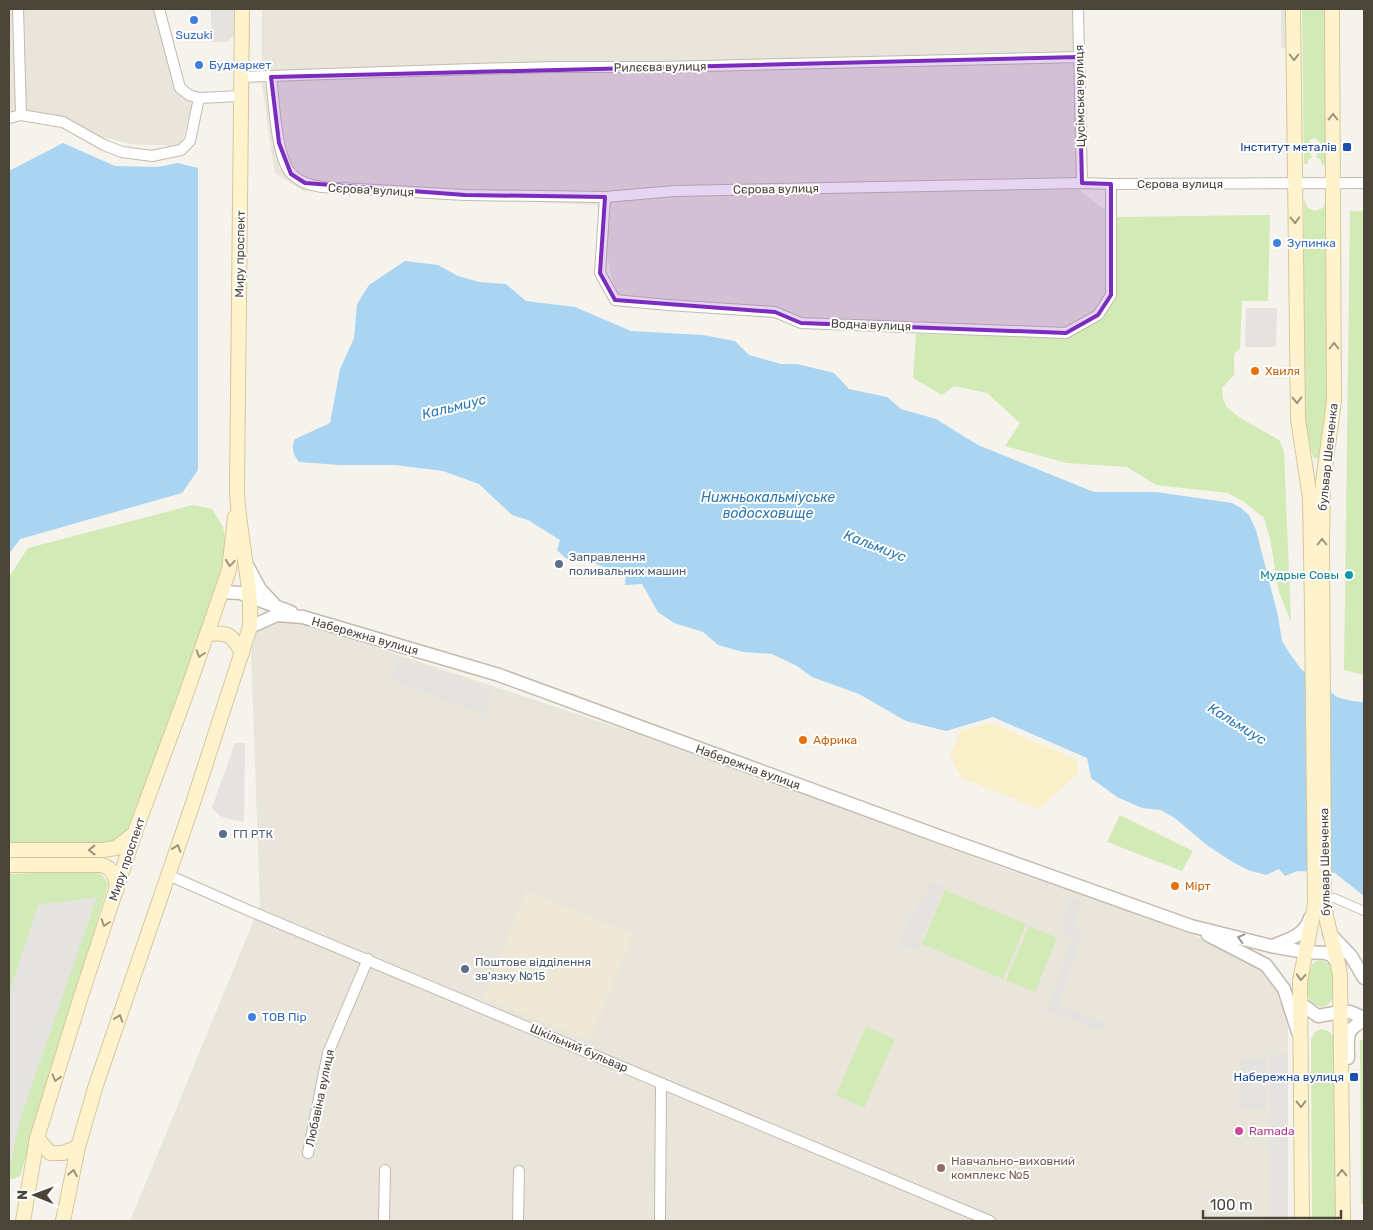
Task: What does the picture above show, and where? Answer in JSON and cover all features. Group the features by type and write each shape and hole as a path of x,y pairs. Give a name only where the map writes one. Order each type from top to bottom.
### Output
{"main road":[{"name":"Миру проспект","path":"23,1221 37,1138 81,996 136,832 229,570 237,495 242,9"},
{"name":"бульвар Шевченка","path":"1293,9 1298,419 1310,498 1317,609 1324,902 1329,933 1339,964 1343,1221"},
{"name":"бульвар Шевченка","path":"1317,609 1323,482 1334,401 1332,9"},
{"name":"Миру проспект","path":"63,1221 78,1147 96,1085 250,627 248,567 237,495"},
{"path":"206,634 228,634 234,639 242,653"},
{"path":"9,850 103,850 116,848 136,832"},
{"path":"9,865 102,865 109,867 116,876 117,889"},
{"name":"бульвар Шевченка","path":"1302,1221 1301,972 1313,920 1324,902"},
{"path":"37,1138 50,1153 63,1153 78,1147"}],"street":[{"path":"18,9 21,115"},
{"path":"159,9 180,88 189,95 199,98 241,96"},
{"name":"Цусімська вулиця","path":"1078,9 1082,183"},
{"name":"Рилєєва вулиця","path":"241,77 493,68 660,67 1079,57"},
{"name":"Сєрова вулиця","path":"271,76 281,150 291,174 305,183 322,187 465,195 605,197 675,191 1082,183 1364,183"},
{"path":"9,118 21,115 64,122 104,145 122,152 152,156 181,150 190,141 199,98"},
{"name":"Водна вулиця","path":"605,197 600,273 615,300 775,312 801,323 1066,333 1098,315 1110,296 1110,184"},
{"path":"248,567 260,589 276,606"},
{"path":"221,592 235,592 250,596 302,617"},
{"path":"250,627 277,614 302,617"},
{"name":"Набережна вулиця","path":"302,617 499,675 941,837 1191,926 1271,946 1305,952"},
{"name":"Шкільний бульвар","path":"168,874 250,911 990,1221"},
{"path":"1271,946 1302,932 1324,902 1364,911"},
{"name":"Набережна вулиця","path":"1191,926 1266,965 1284,989 1300,1037"},
{"path":"1329,933 1350,956 1364,978"},
{"path":"1305,952 1332,955 1339,964"},
{"name":"Любавіна вулиця","path":"308,1154 328,1053 368,959"},
{"path":"1300,1003 1318,1016 1350,1012 1364,1020"},
{"path":"1342,1140 1347,1125 1348,1037 1354,1025 1364,1020"},
{"path":"660,1221 661,1083"},
{"path":"384,1221 385,1170"},
{"path":"518,1221 519,1171"}],"highlighted area":[{"path":"1079,57 1082,183 1111,184 1111,295 1098,315 1066,333 801,323 775,312 615,300 600,273 605,197 465,195 305,183 291,174 279,143 271,77"}],"shaded area":[{"path":"9,9 159,9 180,88 189,95 192,105 181,146 131,144 14,115 9,117"},
{"path":"211,9 242,9 236,35 226,42 211,42"},
{"path":"262,9 1073,9 1078,189 1105,210 1107,294 1096,313 1065,330 802,320 616,299 597,205 303,191 275,173 262,83"},
{"path":"1281,9 1287,9 1287,48 1281,48"},
{"path":"1246,308 1277,308 1276,347 1245,347"},
{"path":"285,617 637,734 1023,875 1140,915 1194,935 1248,960 1264,970 1273,981 1288,1023 1286,1221 130,1221 260,905 251,650 257,631 269,619"},
{"path":"399,659 492,690 484,713 391,680"},
{"path":"235,743 245,743 244,821 225,818 212,808"},
{"path":"932,882 944,887 917,950 898,943"},
{"path":"526,891 633,934 590,1041 483,998"},
{"path":"97,897 21,1117 11,1162 9,1162 9,994 38,905"},
{"path":"1072,899 1082,902 1073,926 1082,935 1058,1005 1112,1026 1095,1028 1048,1010 1072,939 1061,928"},
{"path":"1270,1054 1288,1054 1288,1221 1270,1221"},
{"path":"1240,1061 1266,1061 1265,1109 1240,1109"}],"green space":[{"path":"1302,9 1326,9 1326,164 1322,165 1320,159 1316,157 1320,143 1314,138 1310,140 1309,147 1312,157 1307,164 1304,164"},
{"path":"1304,200 1308,208 1315,211 1323,208 1326,200 1326,421 1320,457 1316,459 1313,457 1304,420"},
{"path":"1350,211 1364,211 1364,675 1344,670"},
{"path":"1270,215 1268,301 1242,301 1240,348 1234,354 1234,375 1222,388 1223,399 1227,407 1240,418 1279,440 1284,451 1291,622 1279,592 1270,539 1264,518 1243,501 1228,493 1156,485 1127,467 1066,463 1005,446 1020,423 987,393 954,386 942,395 913,378 916,334 1068,337 1114,297 1114,217"},
{"path":"193,505 212,509 223,527 227,551 164,738 124,837 116,842 9,842 9,577 28,548"},
{"path":"1120,815 1193,851 1182,871 1107,842"},
{"path":"90,871 102,875 108,885 20,1176 9,1179 9,874"},
{"path":"945,890 1026,924 1003,979 922,944"},
{"path":"1029,926 1057,938 1035,992 1006,980"},
{"path":"1316,961 1324,961 1333,966 1333,996 1328,1005 1322,1007 1311,1003 1308,994 1308,975"},
{"path":"866,1027 895,1039 864,1108 836,1095"},
{"path":"1321,1029 1330,1032 1335,1040 1337,1221 1312,1221 1311,1039 1315,1032"},
{"path":"1364,1038 1364,1204 1361,1204 1360,1041"}],"sand":[{"path":"991,723 1077,760 1078,773 1039,809 962,778 950,756 961,730"}],"water":[{"path":"63,143 115,166 157,167 178,163 198,168 198,470 182,493 20,539 9,554 9,171"},
{"name":"Нижньокальміуське водосховище","path":"405,261 438,265 458,276 479,282 506,284 526,301 575,307 631,331 703,335 735,341 749,355 781,364 797,364 834,373 849,389 887,397 901,409 936,419 978,445 1094,492 1156,492 1232,503 1241,508 1249,515 1256,530 1278,616 1282,641 1290,654 1301,669 1337,697 1364,702 1364,896 1335,873 1297,871 1285,876 1279,869 1266,875 1248,870 1208,846 1176,819 1161,810 1142,808 1117,797 1091,778 1087,758 993,717 946,731 906,721 859,694 812,677 797,666 772,654 743,652 718,645 703,632 674,623 658,612 642,584 625,585 626,569 604,567 579,557 569,561 557,550 560,540 528,520 512,515 479,484 443,471 395,465 340,465 299,462 293,451 295,439 330,423 340,369 354,338 357,304 369,285"}],"place":[{"name":"Suzuki","path":"194,20"},
{"name":"Будмаркет","path":"199,65"},
{"name":"Інститут металів","path":"1347,147"},
{"name":"Зупинка","path":"1277,243"},
{"name":"Хвиля","path":"1255,371"},
{"name":"Заправлення поливальних машин","path":"559,564"},
{"name":"Мудрые Совы","path":"1349,575"},
{"name":"Африка","path":"803,740"},
{"name":"ГП РТК","path":"223,834"},
{"name":"Мірт","path":"1175,886"},
{"name":"Поштове відділення зв'язку №15","path":"465,969"},
{"name":"ТОВ Пір","path":"252,1017"},
{"name":"Набережна вулиця","path":"1354,1077"},
{"name":"Ramada","path":"1239,1131"},
{"name":"Навчально-виховний комплекс №5","path":"941,1168"}],"water label":[{"name":"Кальмиус","path":"454,407"},
{"name":"Кальмиус","path":"875,546"},
{"name":"Кальмиус","path":"1237,724"}]}
